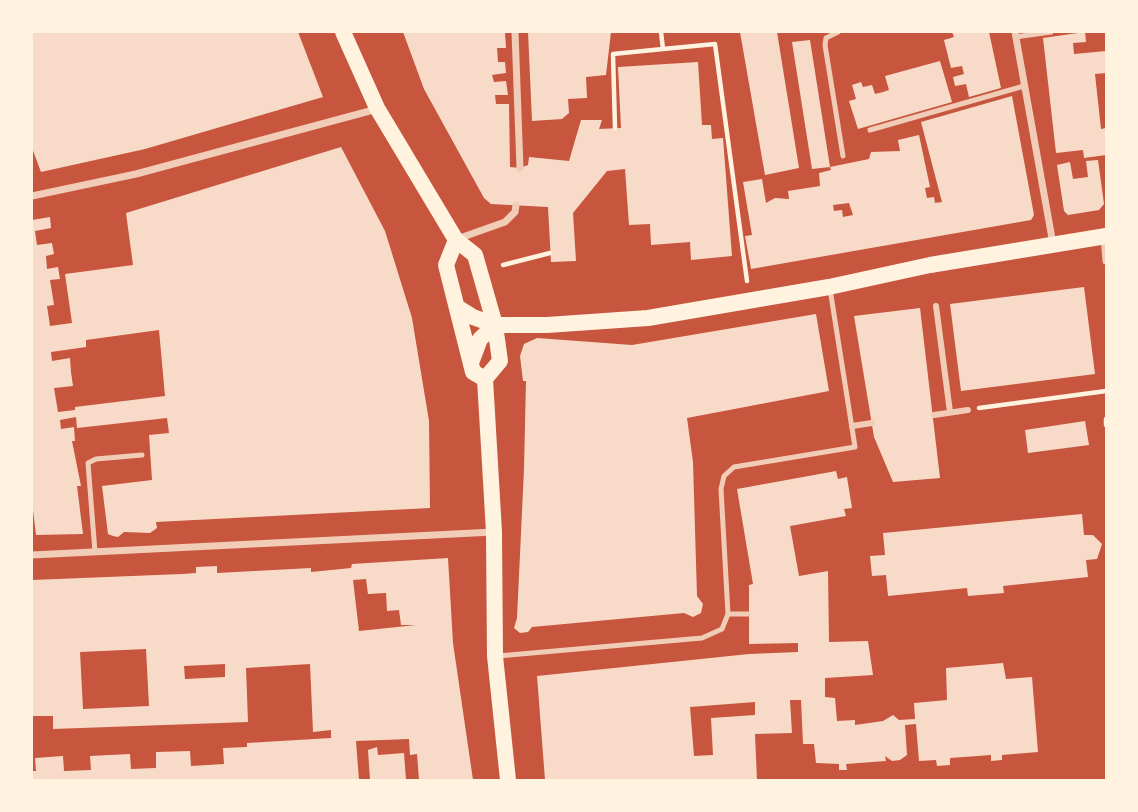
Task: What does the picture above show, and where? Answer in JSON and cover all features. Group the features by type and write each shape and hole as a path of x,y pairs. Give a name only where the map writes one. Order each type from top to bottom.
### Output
{"main road":[{"path":"343,32 377,108 456,240 475,255 495,325 500,361 485,379 494,532 495,656 509,780"},
{"path":"457,307 495,325 547,325 648,318 830,287 930,265 1105,237"},
{"path":"456,240 446,265 473,372 485,379"},
{"path":"471,363 480,340 495,325"}],"street":[{"path":"515,32 520,169"},
{"path":"1015,34 1053,244"},
{"path":"32,196 136,174 377,108"},
{"path":"456,240 485,232 505,222 515,212 516,205"},
{"path":"1105,237 1107,261"},
{"path":"936,306 950,412"},
{"path":"934,415 968,410"},
{"path":"852,426 872,423"},
{"path":"32,555 494,532"}],"lane":[{"path":"838,32 826,38 825,45 844,156"},
{"path":"1015,34 1051,32"},
{"path":"870,130 1024,86"},
{"path":"495,656 702,638 722,629 728,614 721,489 724,476 734,467 855,447 830,287"},
{"path":"96,552 88,463 96,459 142,455"},
{"path":"728,614 748,614"}],"path":[{"path":"661,32 663,49"},
{"path":"615,128 613,54 715,44 747,281"},
{"path":"503,265 550,253"},
{"path":"968,410 1107,391"},
{"path":"1106,419 1107,425"}],"building":[{"path":"32,32 298,32 323,97 145,149 41,172 32,148"},
{"path":"403,32 505,32 506,48 497,48 498,62 505,62 506,73 492,75 494,82 506,81 508,95 495,95 496,104 509,104 510,167 528,165 529,157 569,161 581,120 602,120 599,129 621,128 618,67 698,62 702,125 711,125 712,139 723,138 732,256 691,260 690,242 651,245 650,224 629,225 625,169 607,171 573,213 576,261 551,262 548,207 491,204 484,198 424,89"},
{"path":"528,32 611,32 606,75 586,77 587,98 568,99 569,113 562,119 532,121"},
{"path":"740,32 777,32 799,168 765,175"},
{"path":"952,32 989,32 1001,88 969,97 966,84 955,86 953,77 964,74 962,66 951,68 944,40 954,37"},
{"path":"1085,32 1086,42 1073,43 1074,54 1106,51 1106,73 1095,74 1101,129 1106,128 1106,155 1084,158 1083,150 1056,153 1043,38"},
{"path":"810,40 830,167 812,169 792,42"},
{"path":"940,61 952,102 858,129 849,101 856,99 852,85 861,82 863,87 872,85 875,94 883,92 889,90 885,76"},
{"path":"1012,96 1034,215 1031,220 751,269 745,236 752,235 743,182 762,179 766,203 775,198 789,199 788,191 820,186 819,173 831,170 830,167 869,159 871,152 900,151 898,140 919,135 930,187 925,188 927,198 934,197 935,203 942,202 921,122","holes":["849,203 853,215 843,217 842,210 834,211 833,205"]},
{"path":"341,147 385,231 412,318 429,421 430,508 156,522 157,528 150,533 124,532 118,537 113,536 108,534 102,486 152,480 149,435 169,433 167,418 77,428 76,417 60,420 61,429 74,427 75,441 72,441 81,486 77,486 83,534 36,535 32,502 32,220 50,217 51,228 35,231 37,245 52,243 54,254 46,256 47,269 58,267 60,279 50,280 54,305 47,306 50,326 72,323 65,274 133,265 126,213","holes":["159,330 165,396 75,407 75,410 58,412 54,388 73,386 70,358 52,361 51,352 86,347 86,340"]},
{"path":"1098,160 1104,204 1099,210 1068,215 1064,211 1057,165 1070,162 1073,179 1088,177 1086,161"},
{"path":"1084,287 1095,374 961,391 950,304"},
{"path":"920,308 940,478 893,482 874,437 854,316"},
{"path":"816,314 829,391 687,418 693,462 697,596 703,604 701,613 693,617 684,613 532,627 528,632 520,633 514,628 517,618 524,469 526,381 523,381 520,356 524,344 537,338 632,345"},
{"path":"1085,421 1089,445 1028,453 1025,430"},
{"path":"836,471 838,479 847,477 852,508 844,509 846,516 790,526 799,576 828,571 829,642 868,641 873,675 825,678 825,697 835,698 837,721 855,720 855,725 883,721 893,715 899,720 915,719 914,703 947,700 946,668 1003,663 1006,679 1032,677 1038,752 1002,755 1002,760 991,761 991,755 950,758 950,765 937,766 936,760 919,761 916,724 905,725 907,755 900,760 892,761 885,756 886,761 846,764 847,770 839,770 839,764 816,763 814,744 803,744 801,700 790,700 792,733 755,734 757,780 545,780 537,676 749,654 798,652 798,643 749,644 749,585 753,584 737,489","holes":["755,702 755,715 711,718 713,755 694,756 690,707"]},
{"path":"1082,514 1084,535 1093,535 1102,544 1097,559 1086,560 1088,577 1003,586 1004,593 968,596 967,588 888,596 886,575 872,576 870,556 885,555 883,533"},
{"path":"448,558 453,643 473,780 419,780 417,754 410,755 409,739 356,741 359,780 32,780 32,771 36,771 35,758 63,756 64,771 91,770 90,756 130,754 131,769 156,768 156,752 190,751 191,766 224,764 223,748 247,747 247,743 331,738 331,730 313,732 310,664 246,668 248,722 53,729 53,716 32,716 32,580 196,573 196,567 217,566 217,573 311,568 311,572 351,568 352,564","holes":["366,579 368,594 386,593 387,611 399,610 401,625 416,625 359,631 353,580","146,649 149,706 83,709 80,652","225,664 225,677 185,679 184,666"]},
{"path":"377,747 378,755 404,753 406,780 370,780 368,750"}]}
